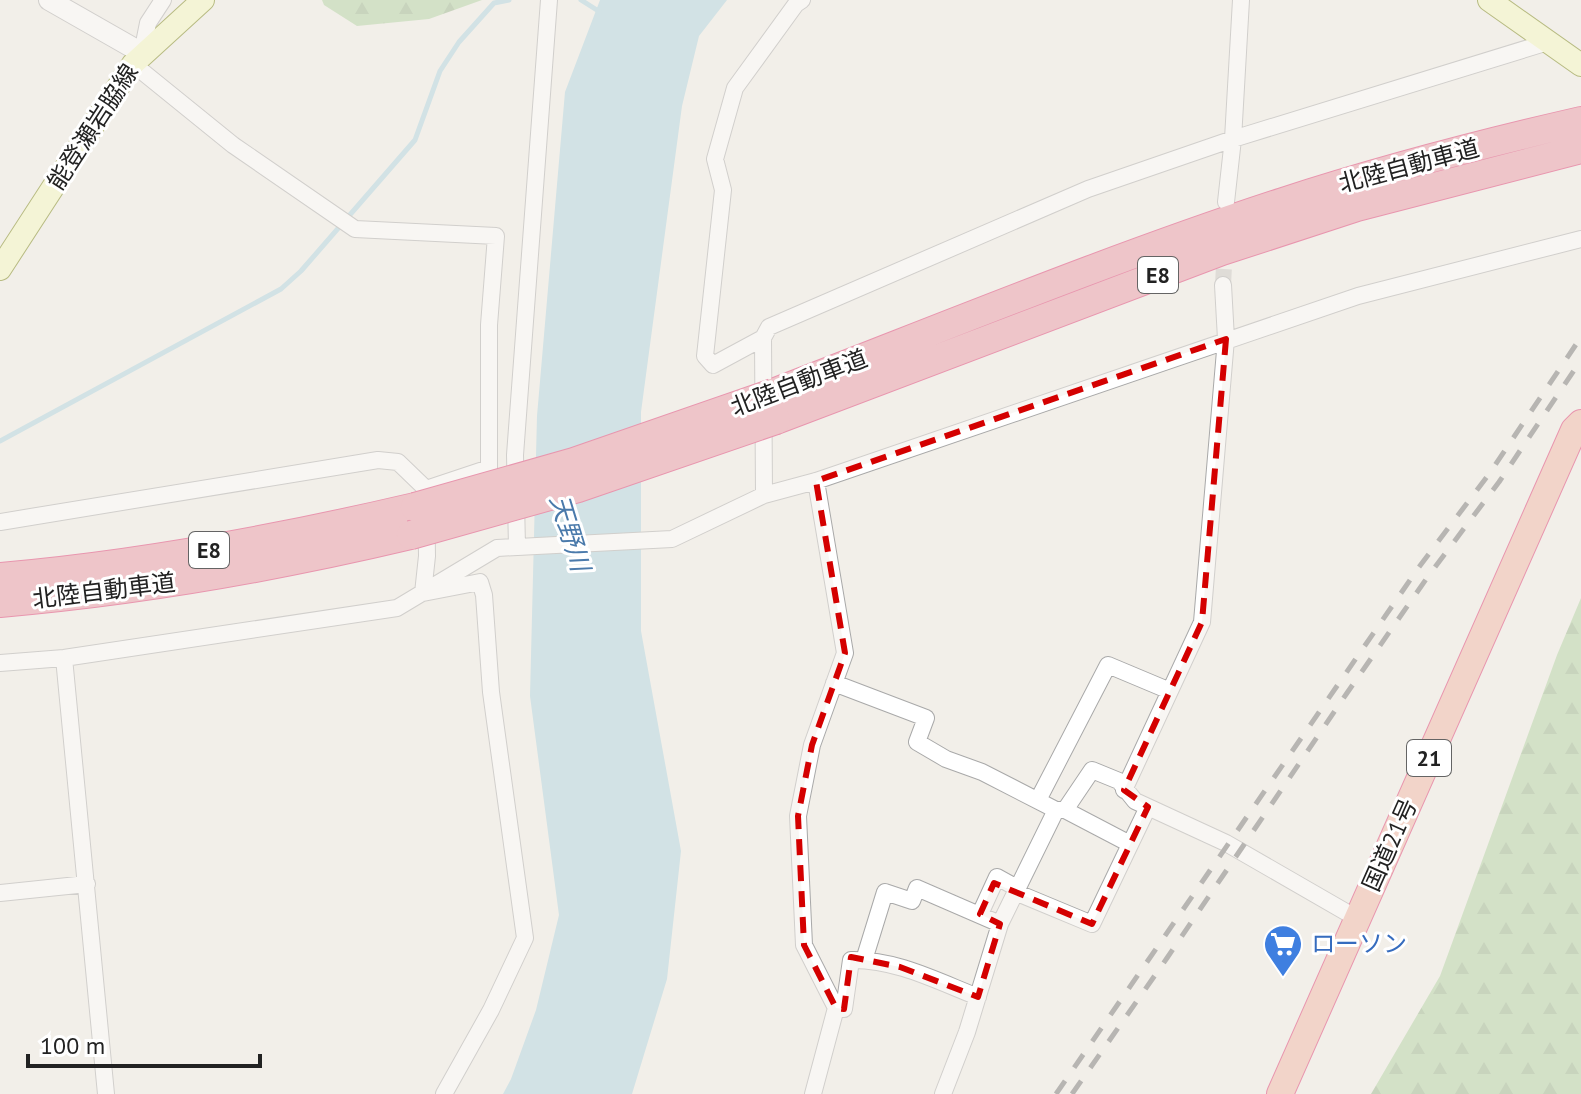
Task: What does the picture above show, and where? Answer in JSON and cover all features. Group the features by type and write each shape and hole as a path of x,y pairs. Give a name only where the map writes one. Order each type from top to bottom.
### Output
{"highway":[{"name":"北陸自動車道","path":"775,406 1222,251 1545,150 1581,121"},
{"name":"北陸自動車道","path":"0,577 95,567 263,541 417,510 492,514 671,458 775,406 1142,252 1270,206 1347,182 1545,150 1581,149"},
{"path":"1545,150 1581,157"},
{"name":"国道21号","path":"1280,1094 1574,430 1581,423"},
{"name":"北陸自動車道","path":"0,603 182,581 327,554 417,510"}],"main road":[{"name":"能登瀬岩脇線","path":"0,269 137,58 203,0"},
{"path":"1489,0 1581,65"}],"street":[{"path":"49,0 137,58 233,145 355,229 496,236 489,325 489,468 417,510"},
{"path":"137,58 148,23 163,0"},
{"path":"517,547 515,455 549,0"},
{"path":"763,338 713,365 705,356 723,190 715,159 735,88 802,0"},
{"path":"1226,202 1241,0"},
{"path":"764,495 763,338 769,327 1088,189 1233,139 1548,42"},
{"path":"0,663 64,658 397,608 497,548 672,539 764,495 816,481 1226,339 1358,296 1581,239"},
{"path":"1124,790 1202,622 1226,339 1223,285"},
{"path":"0,522 378,460 398,462 417,510 427,556 423,593"},
{"path":"813,1094 836,1008 804,945 798,816 812,745 845,653 816,481"},
{"path":"423,593 480,582 484,595 491,692 525,938 491,1010 444,1094"},
{"path":"64,658 106,1094"},
{"path":"1038,800 1108,665 1170,691"},
{"path":"834,683 926,718 917,742 946,759 982,772 1130,844"},
{"path":"943,1094 1000,924 1060,810 1092,770 1119,781 1135,801 1226,843 1358,919"},
{"path":"980,914 997,877 1016,890 1092,924 1148,807"},
{"path":"0,893 87,884"},
{"path":"864,960 885,892 912,901 917,888 1000,924"},
{"path":"836,1008 844,1009 851,960 900,967 978,997"}],"highlighted area":[{"path":"1226,339 1202,622 1124,790 1148,807 1092,924 994,883 980,914 1000,924 978,997 900,967 851,957 844,1009 836,1008 804,945 798,816 812,745 845,653 816,481"}],"green space":[{"path":"322,0 482,0 429,19 357,26 324,5"},
{"path":"1581,598 1581,1094 1371,1094 1440,976 1557,655"}],"water":[{"name":"天野川","path":"600,0 727,0 699,36 682,106 641,412 641,631 681,851 667,979 632,1094 503,1094 536,1010 559,915 530,696 537,416 565,92"}],"waterway":[{"path":"0,441 281,289 301,271 415,140 440,71 459,42 494,3 509,0"},
{"path":"581,0 600,12"}],"tunnel":[{"path":"1223,285 1225,247"}],"railway":[{"path":"1056,1094 1419,567 1489,474 1581,337"},
{"path":"1072,1094 1347,693 1429,575 1499,482 1581,360"}],"place":[{"name":"ローソン","path":"1283,978"}]}
